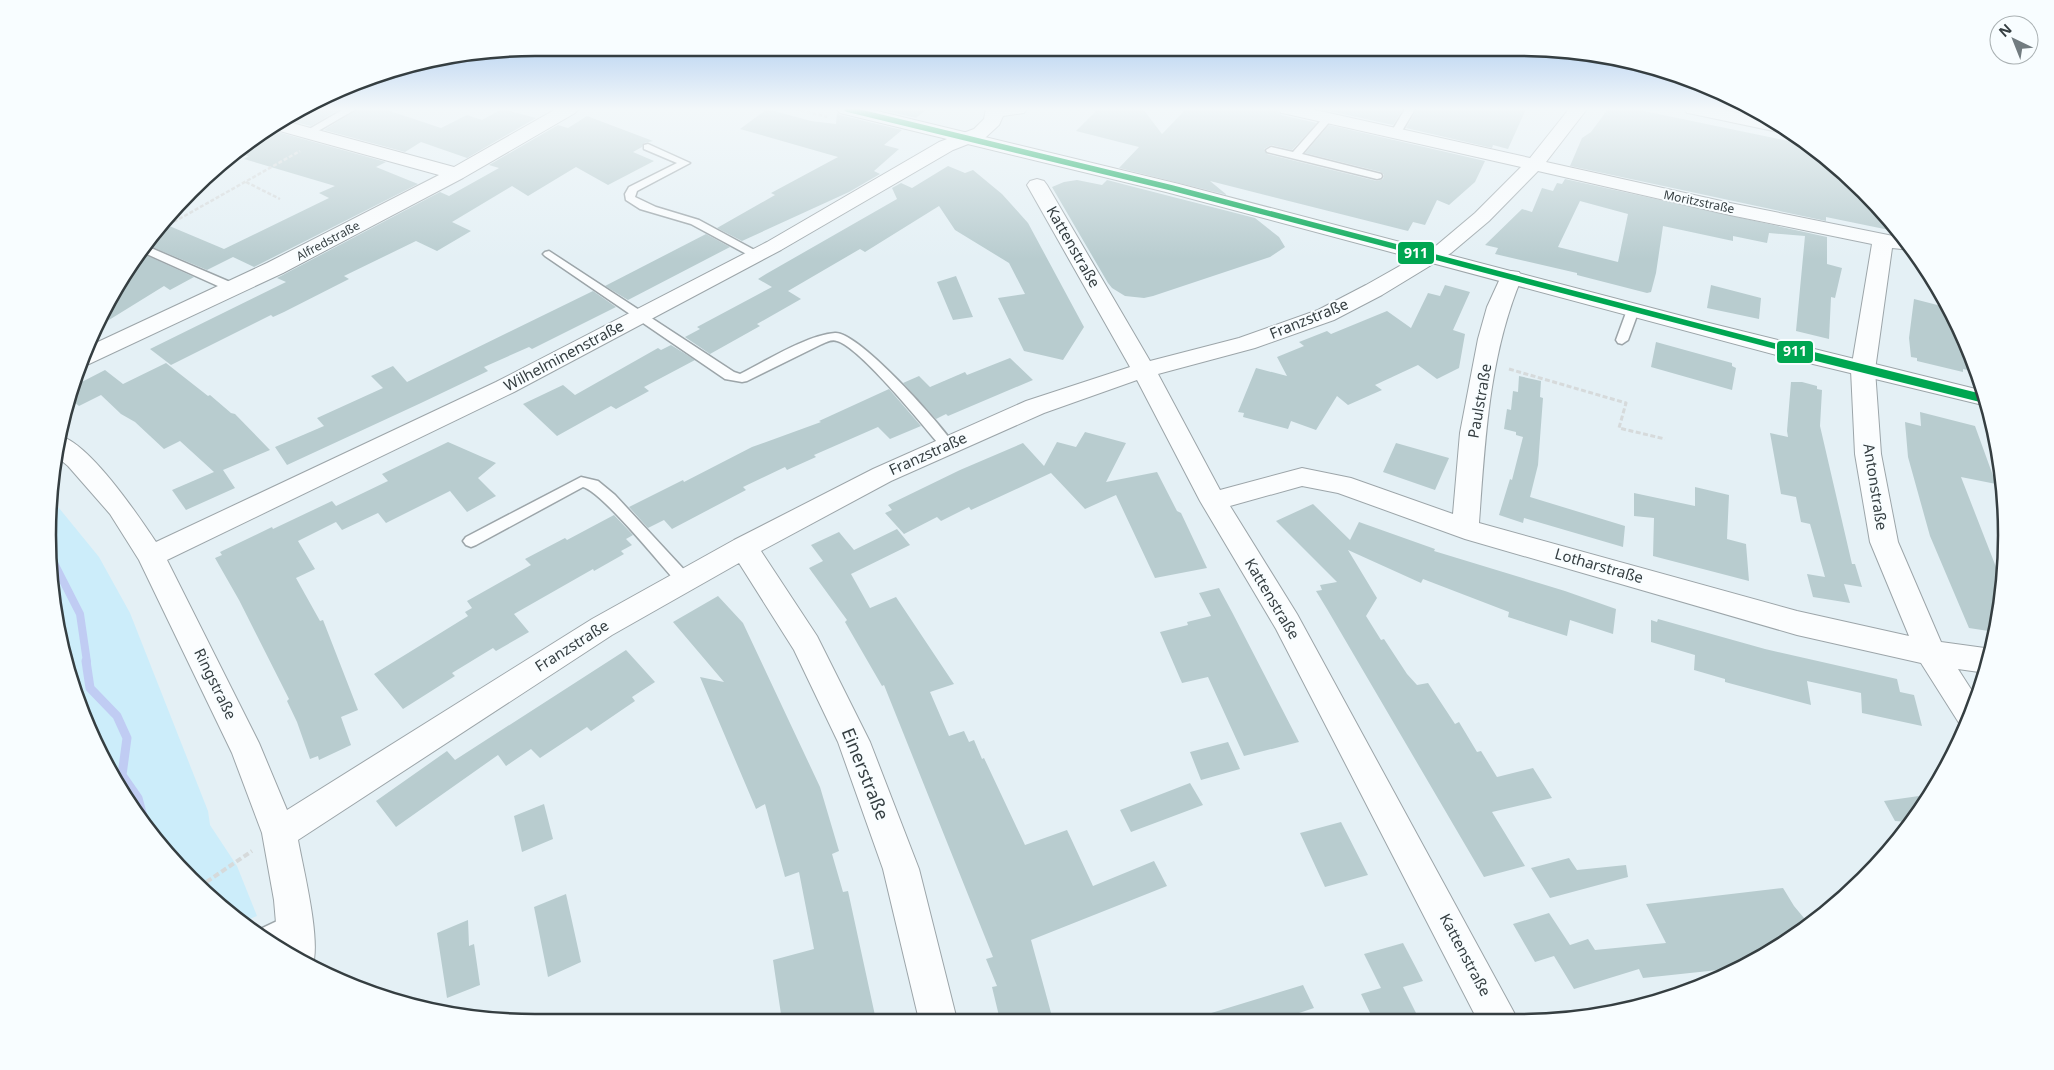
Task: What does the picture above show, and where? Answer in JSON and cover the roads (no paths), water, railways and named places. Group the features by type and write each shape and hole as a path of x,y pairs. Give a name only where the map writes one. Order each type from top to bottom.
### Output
{"street":[{"path":"404,159 456,174"},
{"name":"Alfredstraße","path":"92,354 275,268 482,159"},
{"name":"Wilhelminenstraße","path":"151,556 506,387 756,256 924,159"},
{"path":"1057,159 1863,370 1977,397"},
{"name":"Moritzstraße","path":"1507,159 1730,209 1898,243"},
{"name":"Franzstraße","path":"279,832 602,627 744,547 882,475 1034,407 1144,370 1248,343 1326,315 1374,290 1432,257 1482,217 1539,159"},
{"name":"Kattenstraße","path":"1037,185 1144,370 1213,501 1287,622 1496,1014"},
{"name":"Antonstraße","path":"1883,240 1863,370 1868,454 1884,542 1931,653 1965,707"},
{"name":"Paulstraße","path":"1465,529 1474,433 1486,363 1498,307 1511,277"},
{"name":"Ringstraße","path":"64,449 77,460 119,508 151,556 248,754 279,832 294,923 296,950"},
{"name":"Lotharstraße","path":"1213,501 1302,477 1342,485 1465,529 1797,623 1931,653 1981,660"},
{"name":"Einerstraße","path":"744,547 806,644 854,742 901,869 937,1014"}],"lane":[{"path":"676,159 685,163 633,189 630,198 634,202 703,225 756,256"},
{"path":"1307,159 1377,176"},
{"path":"150,251 233,288"},
{"path":"549,254 730,376 742,378 822,339 837,336 853,344 891,382 948,446"},
{"path":"1622,340 1633,310"},
{"path":"471,541 581,482 593,485 610,499 684,580"},
{"path":"270,934 294,923"}],"waterway":[{"path":"57,570 80,614 87,662"},
{"path":"86,661 90,688 117,716 127,738 122,775 138,798 140,805"}]}
